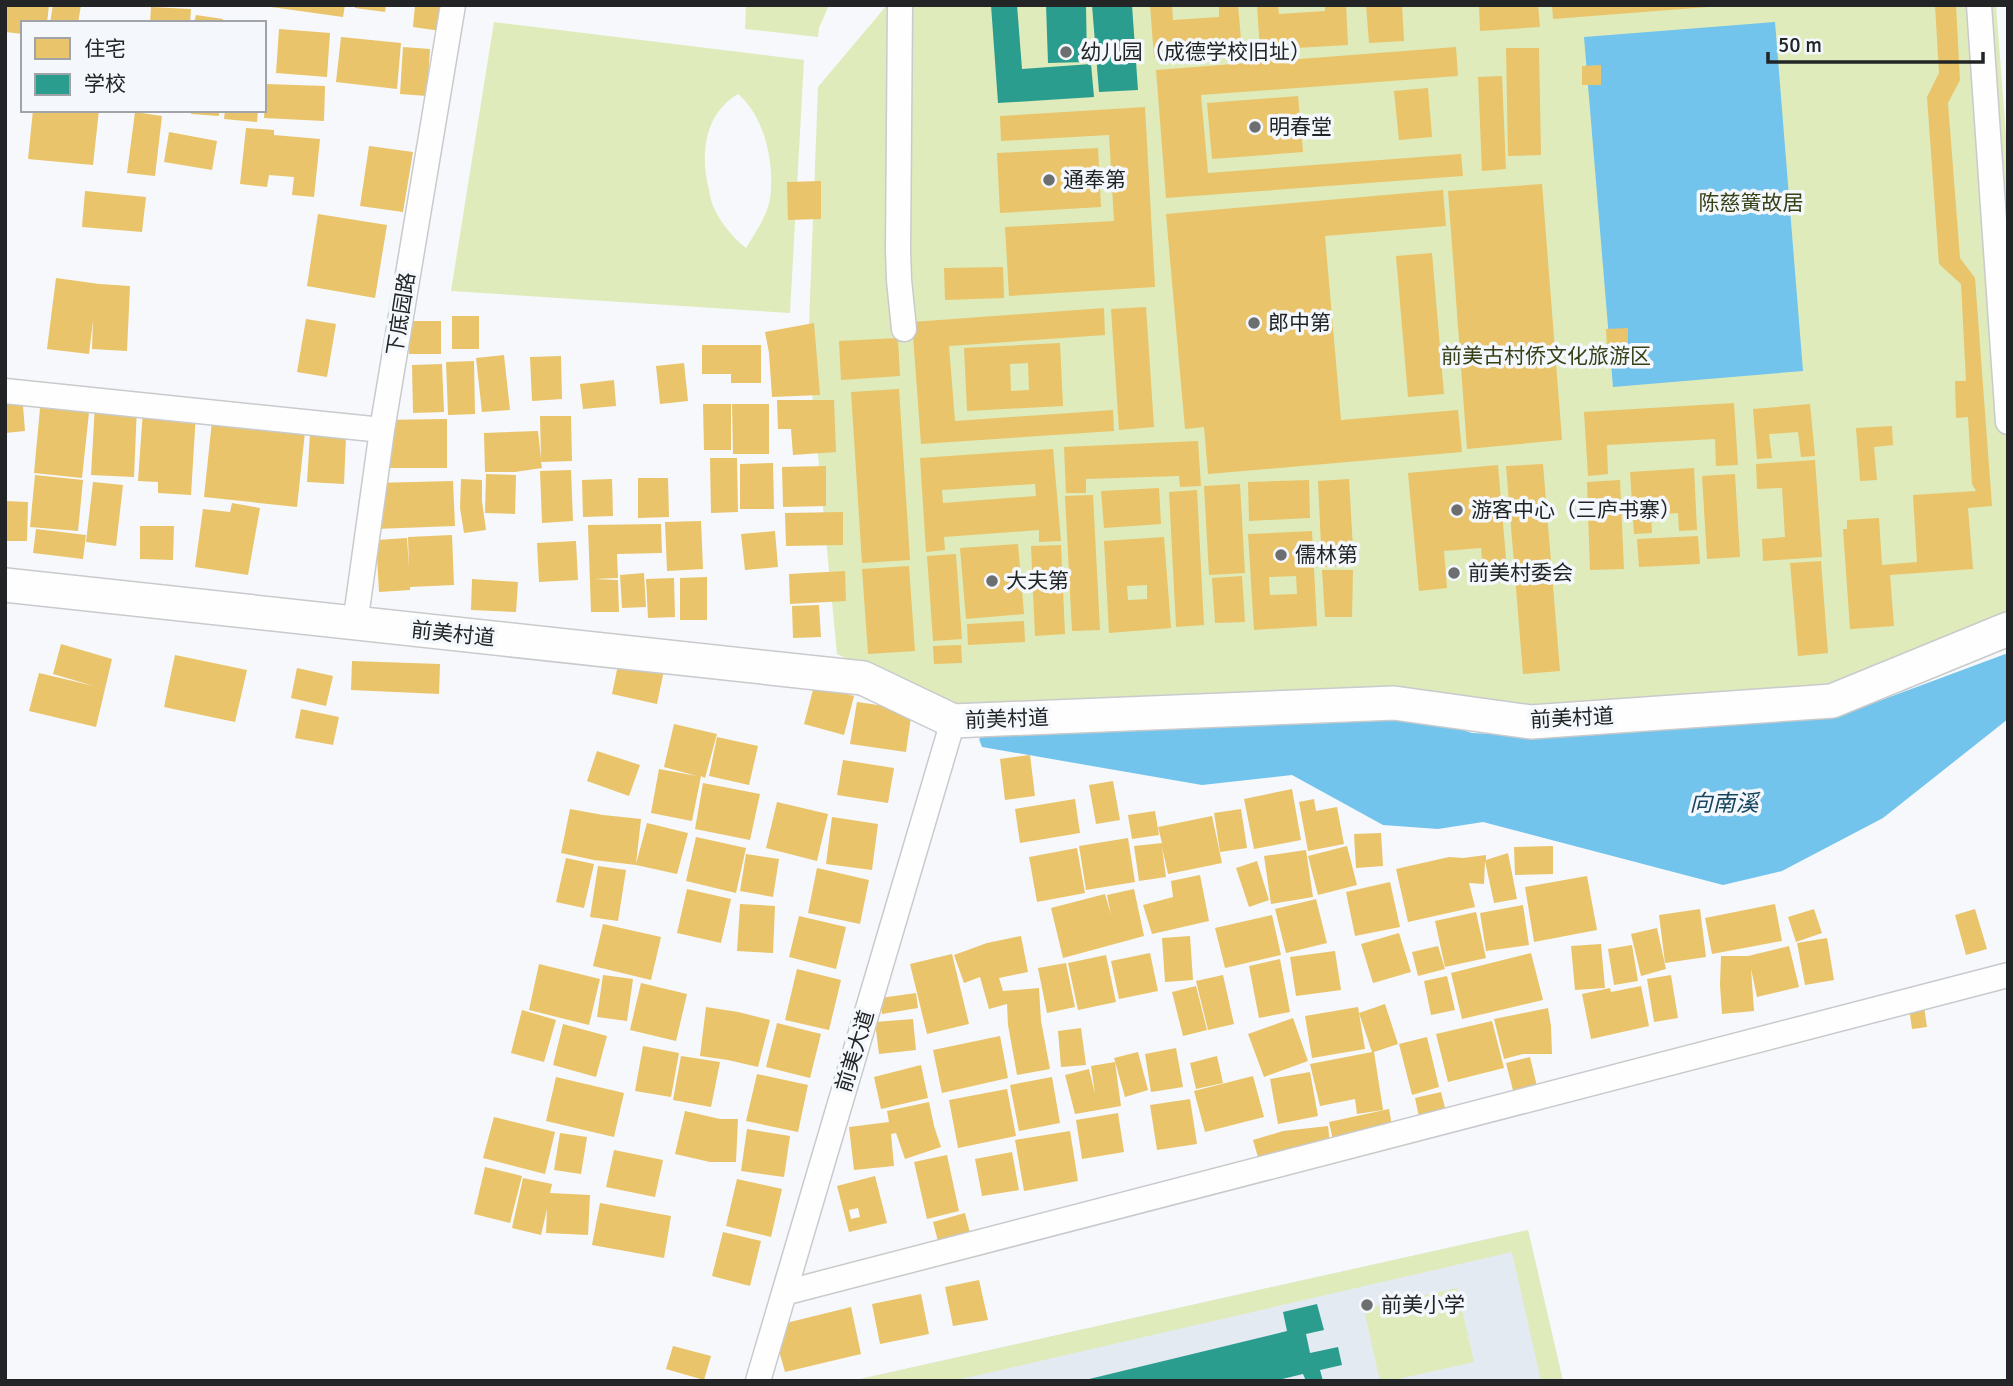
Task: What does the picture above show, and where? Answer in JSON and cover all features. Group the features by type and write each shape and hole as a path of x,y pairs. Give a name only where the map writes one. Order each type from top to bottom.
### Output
{"street":[{"name":"下底园路","path":"355,624 382,430 453,5"},
{"path":"900,5 898,280 904,329"},
{"path":"1979,5 2008,422"},
{"path":"5,391 382,430"},
{"name":"前美村道","path":"5,585 863,678 953,721 1394,703 1531,722 1832,701 2008,629"},
{"name":"前美大道","path":"758,1381 953,721"},
{"path":"784,1293 2008,975"}],"shaded area":[{"name":"前美小学","path":"1528,1230 1563,1381 851,1381"}],"green space":[{"path":"746,5 829,5 818,37 745,29"},
{"name":"前美古村侨文化旅游区","path":"887,5 1996,5 2008,161 2008,610 1960,638 1817,693 1535,707 956,711 837,654 808,351 818,87"},
{"path":"494,22 804,60 790,313 451,291","holes":["738,94 755,115 766,142 771,185 766,212 746,248 727,229 713,206 706,177 705,150 712,124 727,102"]},
{"path":"1528,1230 1563,1381 1541,1381 1512,1252 953,1381 851,1381"},
{"path":"1457,1288 1474,1362 1380,1381 1364,1309"}],"water":[{"path":"1775,22 1803,371 1613,387 1584,37"},
{"name":"向南溪","path":"2008,653 2008,719 1883,818 1782,871 1723,885 1483,822 1438,829 1383,825 1292,775 1202,785 982,747 979,739 988,732 1410,713 1472,733 1544,736 1836,717"}],"building: 住宅":[{"path":"5,5 49,5 47,21 21,21 21,34 5,32"},
{"path":"53,5 81,5 78,21 50,21"},
{"path":"271,5 345,5 343,17"},
{"path":"355,5 386,5 385,12 355,8"},
{"path":"415,5 444,5 441,31 413,27"},
{"path":"1150,5 1172,5 1173,20 1219,17 1219,5 1238,5 1242,51 1154,57"},
{"path":"1257,5 1278,5 1279,14 1325,11 1325,5 1346,5 1348,45 1260,50"},
{"path":"1366,5 1402,5 1404,41 1369,43"},
{"path":"1479,5 1538,5 1540,27 1480,31"},
{"path":"1552,5 1708,5 1708,7 1553,19"},
{"path":"1935,5 1956,5 1960,80 1948,103 1960,258 1975,278 1992,506 1968,508 1973,569 1890,575 1894,626 1850,629 1843,529 1847,529 1847,520 1879,518 1882,565 1917,562 1913,495 1976,491 1972,484 1968,417 1956,418 1955,381 1966,381 1961,284 1939,264 1927,97 1939,73"},
{"path":"151,7 191,9 190,21 150,21"},
{"path":"196,15 223,19 222,21 194,21"},
{"path":"279,29 330,33 327,77 276,73"},
{"path":"341,37 401,43 397,89 336,82"},
{"path":"403,47 430,49 427,96 400,94"},
{"path":"1456,47 1458,76 1201,95 1208,173 1461,154 1463,176 1166,198 1156,70"},
{"path":"1506,48 1539,48 1541,155 1508,156"},
{"path":"1601,65 1601,85 1582,85 1582,66"},
{"path":"1502,76 1506,169 1482,171 1478,77"},
{"path":"266,84 325,86 324,121 264,118"},
{"path":"1428,88 1432,137 1399,140 1394,91"},
{"name":"明春堂","path":"1298,96 1303,152 1212,159 1207,103"},
{"path":"1145,107 1155,287 1009,296 1005,227 1114,221 1109,135 1001,141 1000,116"},
{"path":"33,112 99,112 93,165 28,159"},
{"path":"135,112 162,116 155,176 127,173"},
{"path":"219,112 219,116 191,114"},
{"path":"225,112 258,112 257,122 224,119"},
{"path":"246,128 274,130 274,135 320,139 314,197 292,195 294,177 269,175 267,187 240,184"},
{"path":"169,132 217,141 212,170 164,162"},
{"path":"369,146 413,152 403,212 360,206"},
{"name":"通奉第","path":"1098,148 1101,207 1000,213 997,153"},
{"path":"821,181 821,219 788,220 787,182"},
{"path":"1542,184 1562,440 1467,449 1448,191"},
{"name":"郎中第","path":"1443,190 1446,226 1325,236 1341,420 1458,410 1462,452 1208,474 1204,427 1185,429 1166,214"},
{"path":"85,191 146,197 142,232 82,227"},
{"path":"318,214 387,225 375,298 307,286"},
{"path":"1432,253 1444,394 1408,397 1396,256"},
{"path":"1003,267 1004,298 945,300 944,268"},
{"path":"56,278 130,286 127,351 92,349 93,320 89,354 47,349"},
{"path":"1146,307 1154,427 1119,430 1111,309"},
{"path":"1104,308 1105,335 949,346 955,421 1113,410 1114,431 921,444 912,322"},
{"path":"452,316 479,316 479,349 452,349"},
{"path":"306,319 336,324 327,377 297,372"},
{"path":"410,321 441,321 441,354 409,354"},
{"path":"814,323 820,395 772,397 765,332"},
{"path":"1628,328 1628,347 1607,347 1606,329"},
{"path":"898,338 900,376 841,380 839,341"},
{"path":"1060,343 1063,406 967,411 964,348","holes":["1028,363 1029,390 1011,391 1010,364"]},
{"path":"702,345 761,345 761,383 731,383 731,374 702,374"},
{"path":"504,355 510,410 482,412 476,358"},
{"path":"561,356 562,399 532,401 530,357"},
{"path":"474,361 475,414 448,415 446,362"},
{"path":"684,363 688,401 660,404 656,366"},
{"path":"442,364 444,412 413,413 412,365"},
{"path":"614,380 616,406 583,409 580,384"},
{"path":"899,389 910,560 862,563 851,392"},
{"path":"22,393 25,431 5,433 5,394"},
{"path":"41,398 90,403 82,478 34,473"},
{"path":"777,400 834,400 836,452 793,455 791,429 778,429"},
{"path":"1734,403 1738,465 1716,466 1715,439 1607,445 1608,474 1588,476 1584,412"},
{"path":"95,404 137,406 134,477 91,475"},
{"path":"703,404 731,404 731,450 704,450"},
{"path":"732,404 769,404 769,454 733,454"},
{"path":"1810,404 1815,456 1801,457 1798,432 1769,434 1772,458 1757,459 1753,409"},
{"path":"143,410 196,413 191,495 158,493 158,482 138,481"},
{"path":"540,416 571,416 572,461 541,462 542,468 515,472 485,472 484,433 538,431 541,459"},
{"path":"447,419 447,468 379,468 379,420"},
{"path":"212,421 305,432 297,507 204,497"},
{"path":"1892,426 1893,445 1874,447 1877,480 1860,481 1856,428"},
{"path":"310,434 346,436 344,484 307,482"},
{"path":"1198,441 1201,486 1180,487 1179,476 1086,479 1086,493 1066,493 1064,447"},
{"path":"1053,449 1061,541 1039,542 1039,530 944,537 945,550 926,552 920,458","holes":["1035,484 1036,496 943,503 942,490"]},
{"path":"710,458 737,458 738,512 711,513"},
{"path":"1815,460 1822,557 1763,561 1762,539 1785,537 1782,488 1757,489 1756,464"},
{"path":"773,463 774,509 740,509 740,464"},
{"path":"1543,464 1560,671 1523,674 1506,466"},
{"name":"游客中心（三庐书寨）","path":"1498,465 1508,582 1484,584 1481,548 1444,551 1447,588 1419,591 1408,473"},
{"path":"826,466 826,506 783,507 782,467"},
{"path":"1694,468 1697,530 1679,531 1678,513 1651,515 1652,533 1634,534 1630,472"},
{"path":"571,470 573,521 542,523 540,471"},
{"path":"486,474 516,475 515,514 485,513"},
{"path":"1735,474 1740,557 1707,559 1702,476"},
{"path":"35,475 83,480 78,531 30,527"},
{"path":"638,478 668,478 669,517 638,518"},
{"path":"461,479 482,480 486,530 464,533 460,508"},
{"path":"612,479 613,516 583,517 582,480"},
{"path":"1349,479 1354,566 1322,567 1318,481"},
{"path":"1309,480 1310,518 1249,521 1248,482"},
{"path":"1620,480 1624,569 1590,570 1587,482"},
{"path":"453,481 455,526 375,529 373,483"},
{"path":"93,482 123,485 116,546 86,542"},
{"path":"1240,484 1245,573 1209,575 1204,486"},
{"path":"1159,488 1161,524 1104,528 1101,491"},
{"path":"1197,490 1204,625 1176,627 1169,492"},
{"path":"1093,495 1100,630 1072,631 1065,496"},
{"path":"5,501 28,502 27,541 5,541"},
{"path":"232,503 260,508 248,575 195,567 203,509 230,512"},
{"path":"843,512 843,545 786,546 785,513"},
{"path":"701,521 703,569 667,571 665,522"},
{"path":"661,524 662,553 617,554 618,578 594,579 618,580 619,612 591,612 588,525"},
{"path":"140,526 174,526 173,560 140,559"},
{"path":"36,529 86,535 83,559 33,553"},
{"path":"775,531 778,567 745,570 741,534"},
{"name":"儒林第","path":"1312,531 1317,626 1254,630 1248,534","holes":["1296,576 1297,594 1270,595 1269,577"]},
{"path":"452,535 454,585 379,592 376,540 407,538 409,568 408,537"},
{"path":"1698,536 1700,564 1639,567 1637,539"},
{"path":"1164,537 1171,628 1109,633 1104,541","holes":["1147,585 1147,599 1128,600 1127,586"]},
{"path":"576,541 578,580 539,582 537,543"},
{"name":"大夫第","path":"1018,544 1024,614 966,619 960,548"},
{"path":"1061,545 1065,634 1035,636 1031,546"},
{"path":"956,554 962,639 933,641 927,556"},
{"path":"1821,561 1828,653 1798,656 1790,563"},
{"path":"909,566 915,651 868,654 862,569"},
{"path":"1322,570 1353,570 1352,617 1325,617"},
{"path":"845,571 846,601 790,604 789,574"},
{"path":"644,573 646,607 622,608 620,575"},
{"path":"1242,576 1245,622 1215,623 1212,578"},
{"path":"707,577 707,620 680,620 680,578"},
{"path":"674,578 675,617 648,618 646,579"},
{"path":"472,579 518,582 516,612 471,610"},
{"path":"819,605 821,637 793,638 792,606"},
{"path":"1024,621 1025,642 968,645 967,624"},
{"path":"61,644 112,659 96,727 29,711 39,673 94,686 53,674"},
{"path":"961,645 962,663 934,664 933,646"},
{"path":"175,655 247,670 235,722 164,707"},
{"path":"619,660 664,670 657,704 612,694"},
{"path":"352,661 440,664 439,694 351,690"},
{"path":"297,668 333,676 326,706 291,698"},
{"path":"814,686 854,696 844,735 804,724"},
{"path":"857,702 912,710 906,752 850,744"},
{"path":"301,709 339,717 333,745 295,738"},
{"path":"674,724 717,734 705,778 701,776 692,821 651,813 659,769 697,776 664,767"},
{"path":"717,737 758,746 749,785 709,776"},
{"path":"597,751 640,765 629,796 587,781"},
{"path":"1030,755 1035,796 1005,800 1000,759"},
{"path":"843,760 894,768 888,803 837,795"},
{"path":"1113,781 1120,820 1096,824 1089,785"},
{"path":"703,783 760,794 750,840 695,829"},
{"path":"1292,789 1301,840 1254,849 1244,799"},
{"path":"1075,799 1080,833 1020,843 1015,809"},
{"path":"1314,799 1316,811 1337,807 1344,844 1308,851 1299,802"},
{"path":"777,802 828,814 817,861 766,848"},
{"path":"570,809 641,819 636,864 647,823 688,833 677,874 561,853"},
{"path":"1241,809 1247,848 1220,852 1214,813"},
{"path":"1155,811 1159,835 1132,839 1128,815"},
{"path":"1212,816 1222,863 1168,874 1162,847 1166,877 1139,881 1134,846 1162,843 1158,827"},
{"path":"832,817 878,824 872,870 826,864"},
{"path":"1381,833 1383,866 1356,868 1354,834"},
{"path":"696,837 746,848 736,893 686,881"},
{"path":"1128,838 1135,882 1086,890 1079,846"},
{"path":"1347,846 1357,885 1318,895 1308,856"},
{"path":"1553,846 1553,874 1515,875 1514,847"},
{"path":"1077,848 1085,893 1037,902 1029,857"},
{"path":"1306,850 1313,897 1271,904 1264,856"},
{"path":"1508,853 1517,899 1494,903 1485,861 1484,884 1469,883 1475,907 1408,922 1396,869 1449,857 1486,855 1486,860"},
{"path":"746,854 779,859 773,897 740,891"},
{"path":"566,858 594,864 584,908 556,902"},
{"path":"1257,861 1269,900 1249,907 1236,868"},
{"path":"598,866 626,870 618,921 590,917"},
{"path":"817,868 869,880 860,924 808,913"},
{"path":"1200,875 1209,921 1152,934 1143,905 1173,897 1171,881"},
{"path":"1587,876 1597,930 1534,942 1525,887"},
{"path":"1390,882 1400,927 1355,936 1346,892"},
{"path":"687,889 731,899 721,943 677,933"},
{"path":"1134,889 1144,936 1063,958 1051,908 1105,894 1111,915 1107,895"},
{"path":"1316,899 1327,943 1286,953 1275,909"},
{"path":"740,904 775,906 773,953 737,951"},
{"path":"1775,904 1782,941 1712,954 1705,918"},
{"path":"1523,905 1529,945 1486,951 1480,913"},
{"path":"1700,909 1706,957 1665,963 1659,915"},
{"path":"1814,909 1822,933 1796,942 1788,917"},
{"path":"1975,909 1987,949 1966,955 1955,915"},
{"path":"1476,912 1486,958 1445,967 1435,921"},
{"path":"1272,915 1281,955 1225,968 1215,928"},
{"path":"799,916 846,927 836,969 789,957"},
{"path":"603,924 661,937 651,980 593,966"},
{"path":"1657,928 1666,969 1641,976 1631,934"},
{"path":"1399,933 1411,972 1373,983 1361,944"},
{"path":"1021,936 1028,972 999,978 1003,991 1039,988 1041,1021 1050,1069 1017,1075 1007,1004 989,1009 980,977 964,983 954,955 987,943"},
{"path":"1190,936 1193,980 1165,982 1162,938"},
{"path":"1827,938 1834,980 1805,985 1797,943"},
{"path":"1601,944 1605,988 1575,990 1571,946"},
{"path":"1632,945 1638,981 1614,985 1608,949"},
{"path":"1438,946 1445,969 1418,976 1412,952"},
{"path":"1789,946 1799,987 1757,997 1751,969 1754,1011 1722,1014 1721,956 1748,956"},
{"path":"1335,951 1341,990 1296,996 1290,957"},
{"path":"1150,953 1158,991 1119,999 1111,961"},
{"path":"1531,953 1543,1000 1462,1019 1451,973"},
{"path":"952,954 969,1024 927,1034 910,964"},
{"path":"1106,955 1116,1002 1078,1010 1068,963"},
{"path":"1280,959 1290,1012 1259,1018 1249,966"},
{"path":"1066,963 1075,1007 1047,1013 1038,968"},
{"path":"539,964 600,979 589,1025 529,1010"},
{"path":"797,969 841,980 829,1030 785,1020"},
{"path":"603,975 633,979 627,1021 597,1017"},
{"path":"1223,975 1234,1024 1208,1030 1196,981"},
{"path":"1671,975 1678,1018 1654,1022 1647,979"},
{"path":"1447,976 1455,1010 1431,1015 1424,981"},
{"path":"641,983 687,994 676,1041 630,1030"},
{"path":"1196,986 1207,1030 1183,1036 1172,992"},
{"path":"1641,986 1649,1026 1591,1039 1582,994 1610,988 1611,992"},
{"path":"916,993 918,1008 882,1014 880,998"},
{"path":"1385,1004 1398,1044 1374,1052 1383,1110 1357,1114 1355,1099 1320,1106 1310,1064 1372,1052 1359,1013"},
{"path":"1924,1006 1927,1027 1912,1029 1909,1008"},
{"path":"706,1007 770,1020 758,1067 700,1056"},
{"path":"1358,1007 1365,1049 1312,1058 1305,1016"},
{"path":"1548,1008 1552,1054 1523,1054 1504,1059 1494,1019"},
{"path":"522,1010 556,1020 544,1062 511,1053"},
{"path":"1293,1018 1308,1061 1264,1077 1248,1034"},
{"path":"913,1019 916,1050 879,1054 875,1022"},
{"path":"1492,1021 1504,1068 1448,1082 1436,1034"},
{"path":"777,1023 821,1034 810,1078 766,1067"},
{"path":"563,1024 607,1036 596,1077 553,1065"},
{"path":"1081,1028 1086,1065 1061,1067 1058,1031"},
{"path":"1000,1036 1008,1078 942,1093 933,1050"},
{"path":"1427,1037 1439,1087 1412,1095 1399,1044"},
{"path":"643,1046 679,1053 671,1097 635,1091"},
{"path":"1176,1048 1183,1087 1151,1092 1145,1054"},
{"path":"1138,1052 1148,1090 1125,1097 1114,1058"},
{"path":"681,1056 720,1062 711,1107 673,1100"},
{"path":"1217,1056 1223,1083 1196,1089 1190,1063"},
{"path":"1530,1057 1539,1095 1516,1102 1506,1063"},
{"path":"1115,1062 1121,1106 1075,1114 1065,1075 1089,1069 1095,1094 1091,1066"},
{"path":"921,1065 928,1098 881,1109 874,1077"},
{"path":"1310,1072 1318,1116 1278,1124 1270,1079"},
{"path":"757,1074 808,1085 798,1132 746,1121"},
{"path":"1253,1076 1264,1117 1205,1132 1194,1091"},
{"path":"556,1077 624,1093 614,1137 546,1121"},
{"path":"1052,1077 1060,1123 1019,1131 1010,1085"},
{"path":"1007,1089 1016,1136 958,1148 949,1100"},
{"path":"1441,1092 1447,1116 1420,1122 1415,1098"},
{"path":"1190,1099 1197,1144 1157,1150 1150,1105"},
{"path":"929,1102 941,1147 905,1159 896,1133 891,1134 894,1166 854,1170 849,1127 889,1122 887,1111"},
{"path":"1389,1109 1393,1132 1334,1145 1329,1122"},
{"path":"685,1111 720,1119 738,1119 736,1162 710,1162 675,1154"},
{"path":"1118,1113 1124,1152 1082,1159 1076,1120"},
{"path":"494,1117 555,1132 545,1174 483,1158"},
{"path":"1328,1126 1331,1151 1260,1164 1253,1140 1283,1131"},
{"path":"747,1129 790,1136 784,1177 741,1171"},
{"path":"1070,1131 1078,1181 1024,1191 1015,1140"},
{"path":"560,1133 587,1137 581,1174 554,1170"},
{"path":"614,1150 663,1160 655,1197 606,1187"},
{"path":"1012,1152 1019,1190 982,1196 975,1159"},
{"path":"947,1155 959,1211 927,1219 914,1162"},
{"path":"485,1167 522,1176 510,1223 474,1214"},
{"path":"875,1176 887,1223 849,1232 837,1186","holes":["858,1208 860,1217 851,1219 849,1210"]},
{"path":"523,1178 552,1184 550,1193 590,1195 588,1235 546,1233 547,1209 541,1235 512,1228"},
{"path":"737,1179 782,1189 771,1237 726,1226"},
{"path":"600,1203 671,1216 664,1258 592,1245"},
{"path":"965,1213 971,1237 939,1245 933,1222"},
{"path":"723,1232 761,1241 750,1286 712,1276"},
{"path":"979,1280 988,1320 953,1326 945,1287"},
{"path":"921,1294 929,1334 880,1344 872,1304"},
{"path":"851,1307 861,1354 785,1372 776,1340 785,1338 782,1324"},
{"path":"673,1346 711,1356 704,1380 666,1369"}],"building: 学校":[{"path":"991,5 1017,5 1022,69 1091,64 1094,97 998,103"},
{"path":"1046,5 1086,5 1087,62 1048,63"},
{"path":"1092,5 1132,5 1138,90 1099,92"},
{"path":"1317,1304 1324,1330 1306,1334 1310,1353 1338,1347 1342,1365 1320,1370 1323,1381 1306,1381 1303,1374 1274,1381 1081,1381 1287,1331 1283,1312"}],"place":[{"name":"幼儿园（成德学校旧址）","path":"1066,52"},
{"name":"明春堂","path":"1255,127"},
{"name":"通奉第","path":"1049,180"},
{"name":"郎中第","path":"1254,323"},
{"name":"游客中心（三庐书寨）","path":"1457,510"},
{"name":"儒林第","path":"1281,555"},
{"name":"前美村委会","path":"1454,573"},
{"name":"大夫第","path":"992,581"},
{"name":"前美小学","path":"1367,1305"}],"park label":[{"name":"陈慈簧故居","path":"1751,203"}]}
